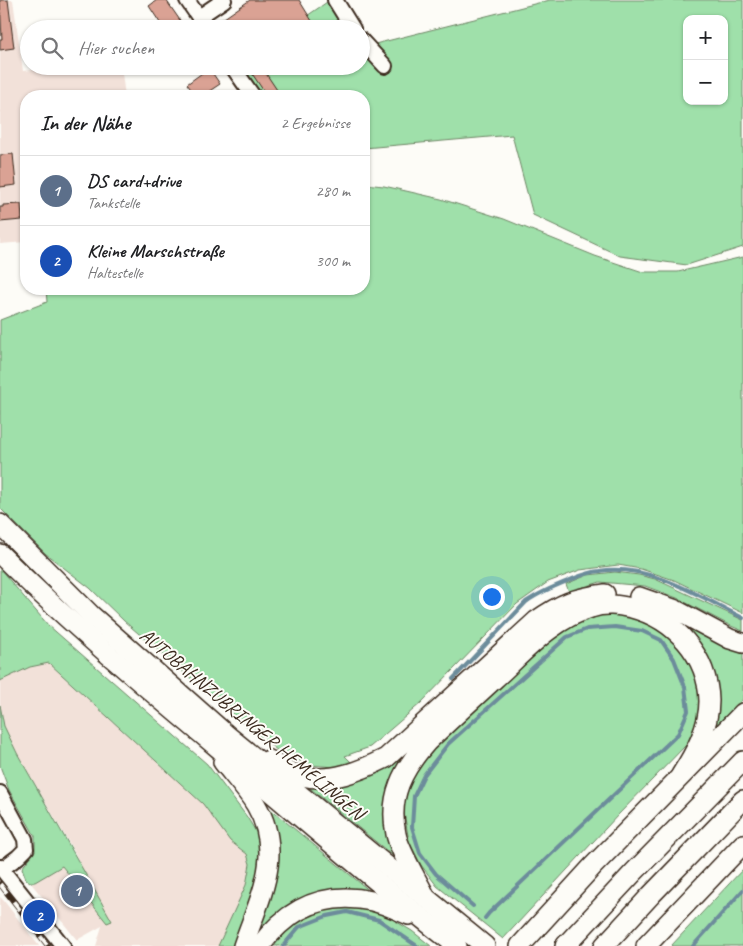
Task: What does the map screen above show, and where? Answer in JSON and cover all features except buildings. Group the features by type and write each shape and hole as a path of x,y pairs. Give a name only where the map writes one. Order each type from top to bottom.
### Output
{"highway":[{"name":"AUTOBAHNZUBRINGER HEMELINGEN","path":"0,524 91,615 237,744 485,946"},
{"name":"AUTOBAHNZUBRINGER HEMELINGEN","path":"0,554 41,594 201,734 457,946"},
{"path":"237,744 302,776 322,778 340,776 367,768 386,758 410,738 536,621 555,607 581,597 607,593 635,596 676,610 730,639 743,643"},
{"path":"427,899 396,835 394,812 398,786 411,760 427,742 537,639 563,619 605,604 625,607 649,612 686,639 698,659 705,679 709,701 705,727 698,747 681,775"},
{"path":"520,946 593,866 743,713"},
{"path":"201,734 256,805 264,822 269,846 269,866 263,894 243,946"},
{"path":"565,946 634,872 743,761"},
{"path":"604,946 743,800"},
{"path":"646,946 743,844"},
{"path":"260,946 295,911 316,902 338,898 371,901 424,920"}],"street":[{"path":"187,0 201,20"},
{"path":"206,20 224,0"},
{"path":"335,0 347,20"},
{"path":"370,50 385,66"},
{"path":"238,75 249,90"},
{"path":"0,793 25,839 26,849 18,857 1,868 63,946"}],"shaded area":[{"path":"0,0 13,0 20,50 20,75 122,75 124,90 20,90 20,242 0,244"},
{"path":"49,663 203,804 230,841 247,854 250,864 246,885 218,946 96,946 102,926 77,940 30,882 35,882 62,866 107,923 75,853 17,753 4,726 0,705 0,681 30,667"},
{"path":"0,897 4,901 39,946 0,946"}],"green space":[{"path":"330,0 344,20 301,20"},
{"path":"550,0 743,0 743,247 687,265 620,256 533,215 512,135 370,147 370,90 254,90 245,75 370,75 370,45"},
{"path":"370,185 441,199 504,219 595,256 643,272 678,272 743,257 743,613 674,580 641,569 618,565 580,570 548,582 517,604 421,703 370,747 345,756 351,762 336,767 309,765 278,751 239,720 124,621 90,588 46,554 0,508 0,320 47,302 46,295 370,295"},
{"path":"0,569 48,625 207,764 247,817 258,835 260,864 253,891 233,946 218,946 246,885 250,864 247,854 230,841 203,804 49,663 30,667 0,681"},
{"path":"615,572 655,579 743,620 743,631 677,598 645,586 600,582 569,592 566,584 588,575"},
{"path":"611,613 645,619 668,634 687,652 697,678 700,705 698,723 687,744 503,939 437,886 421,865 409,841 403,807 408,781 436,742 540,647 582,618"},
{"path":"677,620 743,649 743,699 739,703 740,710 710,740 715,707"},
{"path":"0,705 4,726 17,753 112,921 107,923 62,866 35,882 30,882 26,879 22,868 35,851 35,836 9,790 0,766"},
{"path":"414,741 403,762 397,859 301,781"},
{"path":"269,808 371,892 322,894 299,901 288,906 278,914 258,938 254,936 273,888 278,859 274,826"},
{"path":"743,869 743,946 671,946"},
{"path":"345,904 382,913 412,931 431,946 274,946 298,918 317,909"}],"waterway":[{"path":"453,679 526,602 553,587 592,572 618,570 637,572 655,577 692,592 743,618"},
{"path":"473,906 436,874 420,853 412,827 414,796 424,775 448,744 567,637 587,629 615,627 642,631 661,640 674,659 685,687 688,711 678,734 485,918"},
{"path":"693,946 743,890"},
{"path":"283,946 299,927 327,916 347,912 379,920 417,946"}],"railway":[{"path":"0,884 48,946"}],"place":[{"name":"DS card+drive","path":"77,891"},
{"name":"Kleine Marschstraße","path":"39,916"}]}
